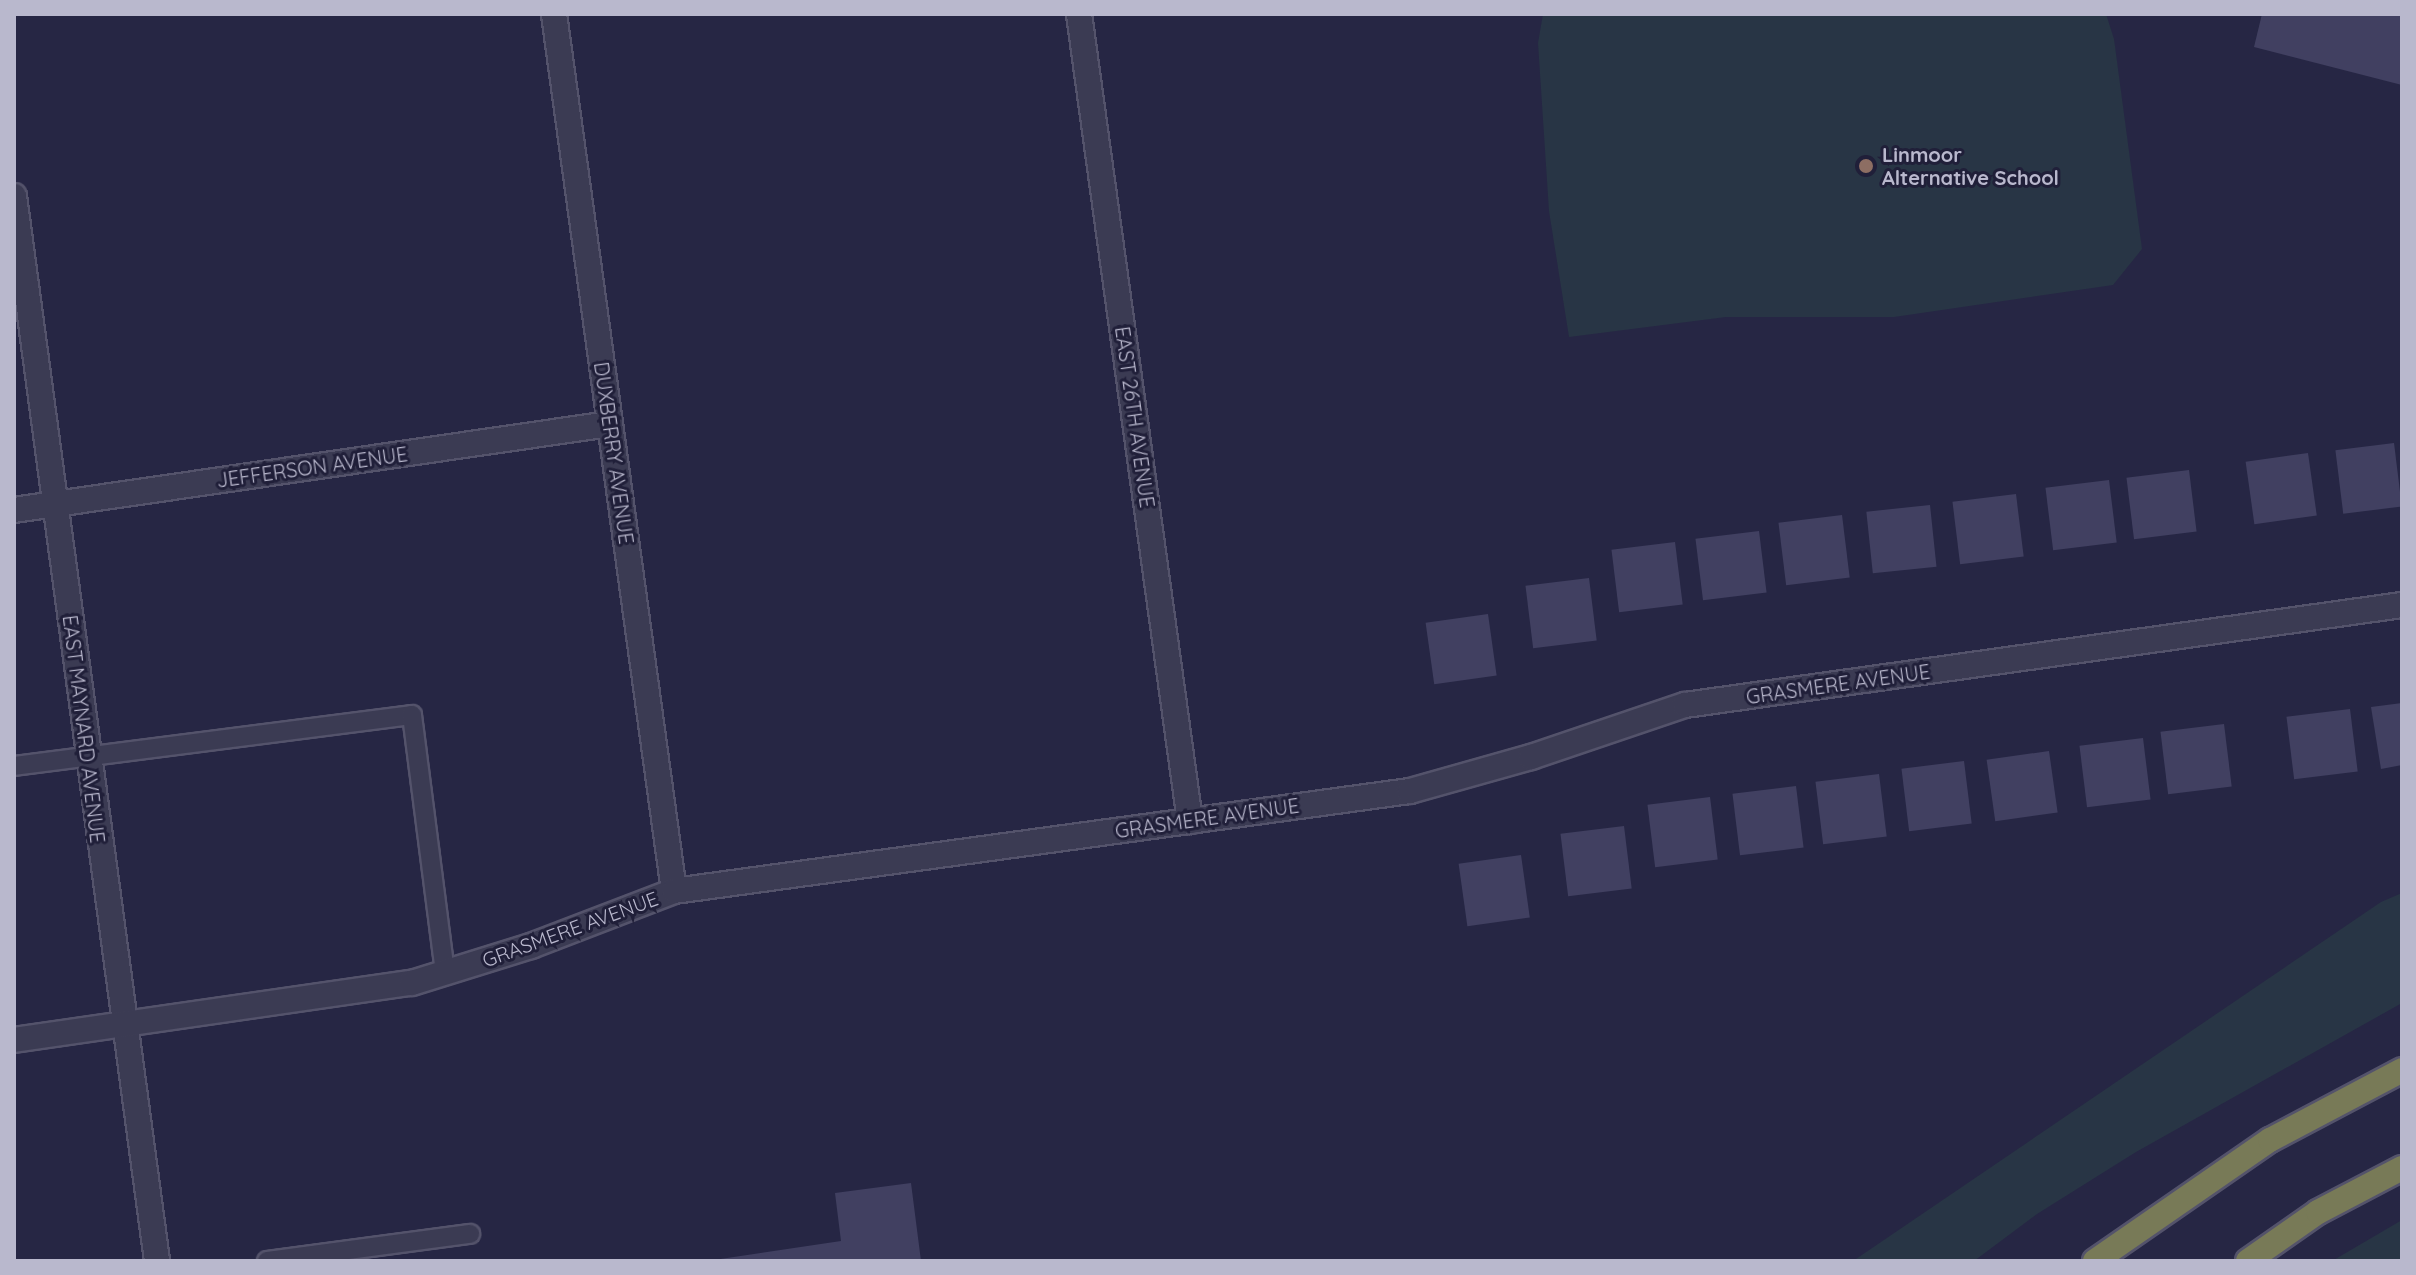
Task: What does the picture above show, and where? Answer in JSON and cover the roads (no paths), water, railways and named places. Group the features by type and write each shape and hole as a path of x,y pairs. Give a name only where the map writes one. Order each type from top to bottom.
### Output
{"highway":[{"path":"2095,1261 2270,1140 2402,1070"},
{"path":"2248,1261 2318,1212 2402,1168"}],"street":[{"name":"DUXBERRY AVENUE","path":"554,14 674,891"},
{"name":"EAST 26TH AVENUE","path":"1079,14 1190,821"},
{"name":"EAST MAYNARD AVENUE","path":"14,196 17,245 56,504 122,1025 157,1261"},
{"name":"JEFFERSON AVENUE","path":"14,510 609,424"},
{"name":"GRASMERE AVENUE","path":"14,1040 412,983 531,946 674,891 1410,791 1531,757 1685,705 2402,605"}],"lane":[{"path":"14,766 412,715 445,972"},
{"path":"267,1261 470,1234"}],"place":[{"name":"Linmoor Alternative School","path":"1866,166"}]}
